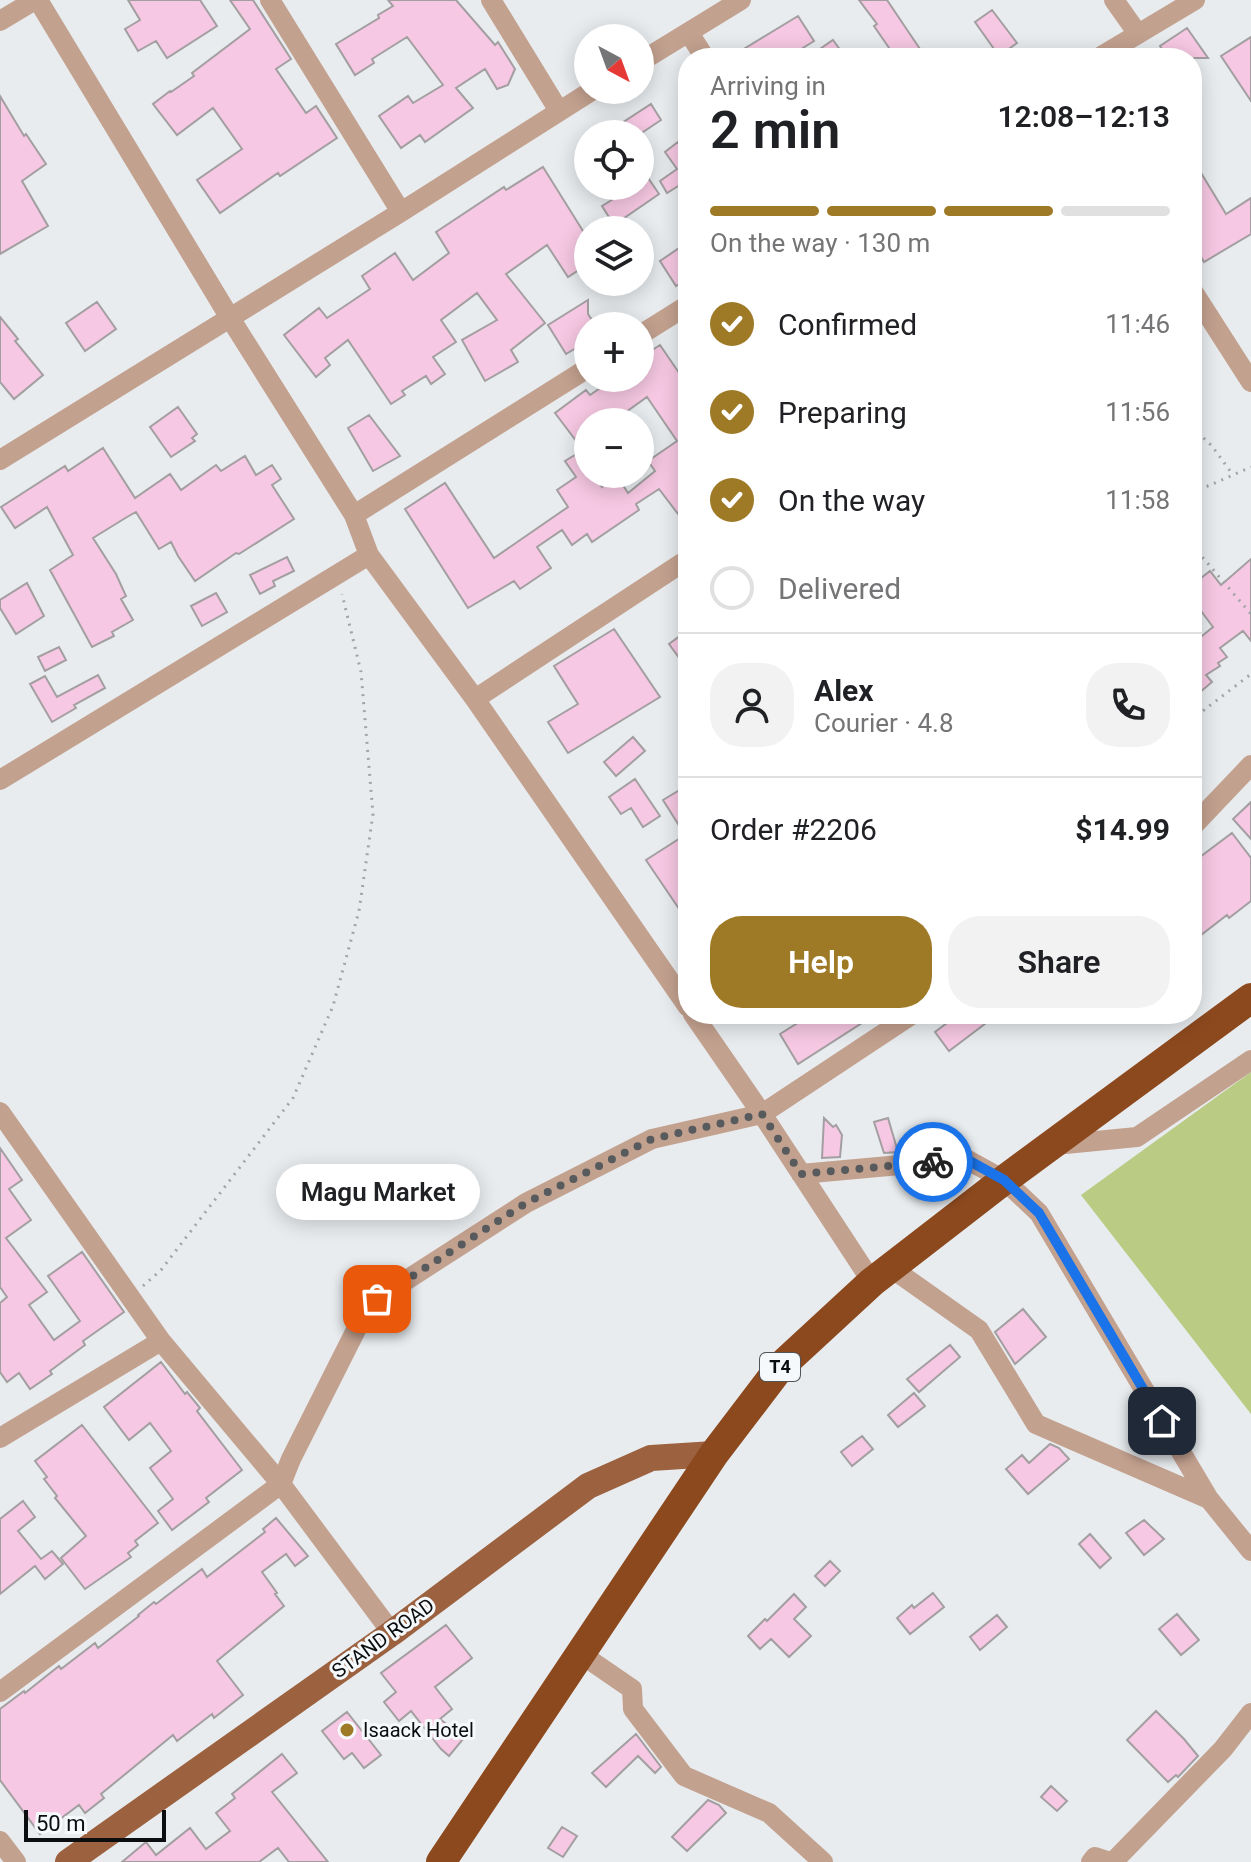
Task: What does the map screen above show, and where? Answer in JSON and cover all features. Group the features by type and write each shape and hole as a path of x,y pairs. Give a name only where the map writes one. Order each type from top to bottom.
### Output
{"highway":[{"name":"T4","path":"441,1862 714,1454 781,1366 881,1274 1251,998"}],"main road":[{"name":"STAND ROAD","path":"68,1862 392,1633 588,1486 651,1458 714,1454"}],"street":[{"path":"0,21 36,0 354,515 369,555 475,699 678,993"},
{"path":"270,0 401,212"},
{"path":"491,0 559,111"},
{"path":"654,54 741,0"},
{"path":"1114,0 1138,34"},
{"path":"1115,48 1195,0"},
{"path":"689,33 699,48"},
{"path":"0,460 574,102"},
{"path":"1202,306 1251,382"},
{"path":"654,326 678,311"},
{"path":"354,515 574,377"},
{"path":"0,780 369,555"},
{"path":"475,699 678,571"},
{"path":"1202,816 1251,765"},
{"path":"700,1024 801,1174 881,1274 979,1330 1036,1424 1209,1499"},
{"path":"0,1692 281,1484 362,1318 377,1299 526,1203 652,1139 762,1114 898,1024"},
{"path":"1052,1145 1137,1137 1251,1060"},
{"path":"0,1112 161,1341 281,1484 392,1633"},
{"path":"801,1174 966,1159 1004,1180 1039,1213 1209,1499 1251,1551"},
{"path":"3,1428 161,1341"},
{"path":"581,1654 632,1689 633,1709 684,1776 769,1813 823,1862"},
{"path":"1091,1862 1095,1857 1112,1862 1223,1749 1251,1713"},
{"path":"0,1841 16,1862"}],"path":[{"path":"1202,436 1233,475"},
{"path":"1202,489 1251,467"},
{"path":"1202,557 1251,614"},
{"path":"130,1298 161,1270 293,1098 333,1006 359,911 373,814 361,672 338,574"},
{"path":"1202,712 1251,674"}],"green space":[{"path":"1251,1072 1251,1414 1081,1195"}],"building":[{"path":"128,0 200,0 217,26 167,58 156,41 138,51 125,29 140,20"},
{"path":"230,0 253,0 291,59 276,69 306,113 316,106 337,138 220,213 197,180 242,149 213,108 177,135 153,104 194,76 192,73 250,29"},
{"path":"388,0 456,0 495,45 498,42 515,69 508,85 497,89 485,69 456,88 473,108 425,142 420,135 401,148 379,116 408,96 413,103 443,85 407,37 372,59 374,63 355,75 336,44 379,18 378,15 393,6"},
{"path":"859,0 887,0 919,48 889,48 874,26 877,24"},
{"path":"992,10 1017,43 1010,48 993,48 975,22"},
{"path":"798,16 814,41 803,48 745,48"},
{"path":"1187,28 1201,48 1161,48"},
{"path":"1251,37 1251,101 1221,56"},
{"path":"833,40 839,48 821,48"},
{"path":"0,96 24,136 26,134 46,164 22,181 48,226 0,254"},
{"path":"651,104 661,120 654,125 654,120 626,120"},
{"path":"678,142 678,186 667,193 660,181 677,169 665,152"},
{"path":"543,167 574,217 574,273 568,277 547,245 506,274 545,323 511,350 518,362 485,381 462,340 497,320 477,293 441,320 456,342 433,357 445,374 431,384 426,376 402,391 405,395 391,404 348,340 325,358 330,365 316,377 284,335 319,308 327,318 370,289 362,276 395,253 413,280 449,253 436,232 504,187 506,190"},
{"path":"1202,174 1226,214 1251,198 1251,234 1204,262"},
{"path":"612,200 650,200 627,216 608,216 602,206"},
{"path":"678,249 678,285 676,286 660,261"},
{"path":"588,300 588,312 574,312 574,349 566,354 548,325"},
{"path":"97,302 116,329 85,351 66,323"},
{"path":"0,317 43,375 14,399 0,382"},
{"path":"660,345 678,371 678,514 659,489 636,504 639,510 592,542 587,534 572,545 562,530 537,547 551,568 520,589 514,581 468,608 405,509 445,483 494,558 568,507 557,490 574,478 574,488 625,488 628,493 634,488 654,488 654,457 677,441 647,397 632,408 574,408 574,438 555,413 583,392 590,395 594,392 654,392 654,349"},
{"path":"178,407 197,434 192,438 195,441 171,457 150,427"},
{"path":"369,415 400,456 373,471 348,428"},
{"path":"103,448 135,498 170,474 181,490 216,465 221,471 245,456 256,475 272,465 281,479 272,485 294,519 195,581 171,542 159,549 136,512 93,538 116,574 126,596 121,599 133,620 112,632 114,636 92,647 50,570 73,555 47,507 15,528 1,507 65,466 68,471"},
{"path":"574,456 574,474 565,461"},
{"path":"287,557 294,571 273,581 275,586 260,594 250,575"},
{"path":"1251,559 1251,641 1243,631 1220,648 1227,657 1206,675 1212,682 1202,690 1202,636 1213,627 1202,612 1202,577 1210,571 1221,585"},
{"path":"27,583 44,616 16,634 0,608 0,600"},
{"path":"216,593 227,612 202,626 191,606"},
{"path":"614,629 660,697 568,753 548,722 578,704 554,666"},
{"path":"678,637 678,656 669,644"},
{"path":"59,647 66,660 45,671 38,657"},
{"path":"98,675 105,688 74,705 76,708 52,722 30,684 45,676 57,697"},
{"path":"633,737 645,751 616,776 604,762"},
{"path":"635,779 660,816 643,827 631,808 621,814 609,797"},
{"path":"678,791 678,824 663,800"},
{"path":"1251,802 1251,839 1233,819"},
{"path":"1232,833 1251,858 1251,901 1202,934 1202,856"},
{"path":"678,839 678,907 646,860"},
{"path":"796,1024 860,1024 798,1064 780,1034"},
{"path":"946,1024 985,1024 949,1051 935,1032"},
{"path":"824,1118 833,1127 836,1125 842,1135 840,1157 822,1158"},
{"path":"888,1118 898,1152 884,1153 874,1122"},
{"path":"0,1148 22,1180 9,1189 31,1220 6,1238 47,1292 29,1305 54,1340 80,1321 48,1276 82,1252 124,1312 83,1341 85,1345 30,1389 19,1373 7,1382 0,1372 0,1303 7,1297 0,1287"},
{"path":"1023,1309 1046,1337 1015,1364 995,1332"},
{"path":"950,1345 960,1357 919,1392 907,1379"},
{"path":"161,1362 200,1408 197,1411 242,1470 206,1498 209,1502 172,1530 158,1511 173,1499 150,1468 171,1451 150,1423 129,1440 104,1407"},
{"path":"914,1393 925,1406 898,1427 888,1415"},
{"path":"82,1425 158,1523 135,1541 138,1545 128,1553 131,1557 85,1589 61,1558 86,1536 55,1498 57,1496 44,1479 47,1477 35,1461"},
{"path":"862,1436 873,1449 852,1466 841,1452"},
{"path":"1050,1444 1059,1448 1069,1459 1028,1494 1006,1469 1022,1455 1029,1463"},
{"path":"23,1501 35,1517 18,1531 41,1559 52,1551 63,1564 45,1579 35,1566 0,1594 0,1519"},
{"path":"276,1518 308,1556 295,1566 286,1554 262,1572 284,1606 217,1661 243,1695 177,1741 173,1735 101,1794 104,1798 85,1813 79,1805 40,1834 0,1780 0,1709 95,1643 98,1648 154,1602 156,1604 202,1569 207,1577 265,1532 263,1529"},
{"path":"1144,1520 1164,1539 1144,1555 1126,1533"},
{"path":"1090,1534 1111,1558 1100,1568 1079,1544"},
{"path":"830,1561 840,1571 825,1586 815,1576"},
{"path":"933,1593 944,1607 910,1634 897,1618"},
{"path":"794,1594 806,1607 794,1619 811,1636 789,1657 771,1639 760,1649 748,1636"},
{"path":"1177,1614 1199,1640 1181,1655 1159,1629"},
{"path":"997,1615 1007,1627 980,1650 970,1637"},
{"path":"446,1625 472,1658 435,1687 452,1709 440,1719 464,1738 449,1756 411,1711 399,1721 384,1702 396,1692 381,1673"},
{"path":"1156,1711 1198,1756 1178,1777 1176,1775 1168,1782 1127,1740"},
{"path":"347,1712 381,1755 364,1768 352,1753 344,1759 322,1731"},
{"path":"636,1734 661,1767 655,1773 638,1756 606,1787 592,1773"},
{"path":"282,1754 297,1773 272,1792 328,1862 289,1862 278,1848 259,1862 122,1862 146,1842 156,1855 190,1828 206,1849 230,1831 216,1813 235,1798 232,1794"},
{"path":"1051,1786 1067,1801 1057,1811 1041,1797"},
{"path":"708,1800 726,1813 687,1851 672,1837"},
{"path":"562,1827 577,1836 563,1857 548,1848"}],"way so far":[{"path":"377,1299 526,1203 652,1139 762,1114 801,1174 933,1162"}],"place":[{"name":"Magu Market","path":"377,1299"},
{"name":"Isaack Hotel","path":"347,1730"}],"route":[{"path":"933,1162 966,1159 1004,1180 1039,1213 1162,1421"}]}
